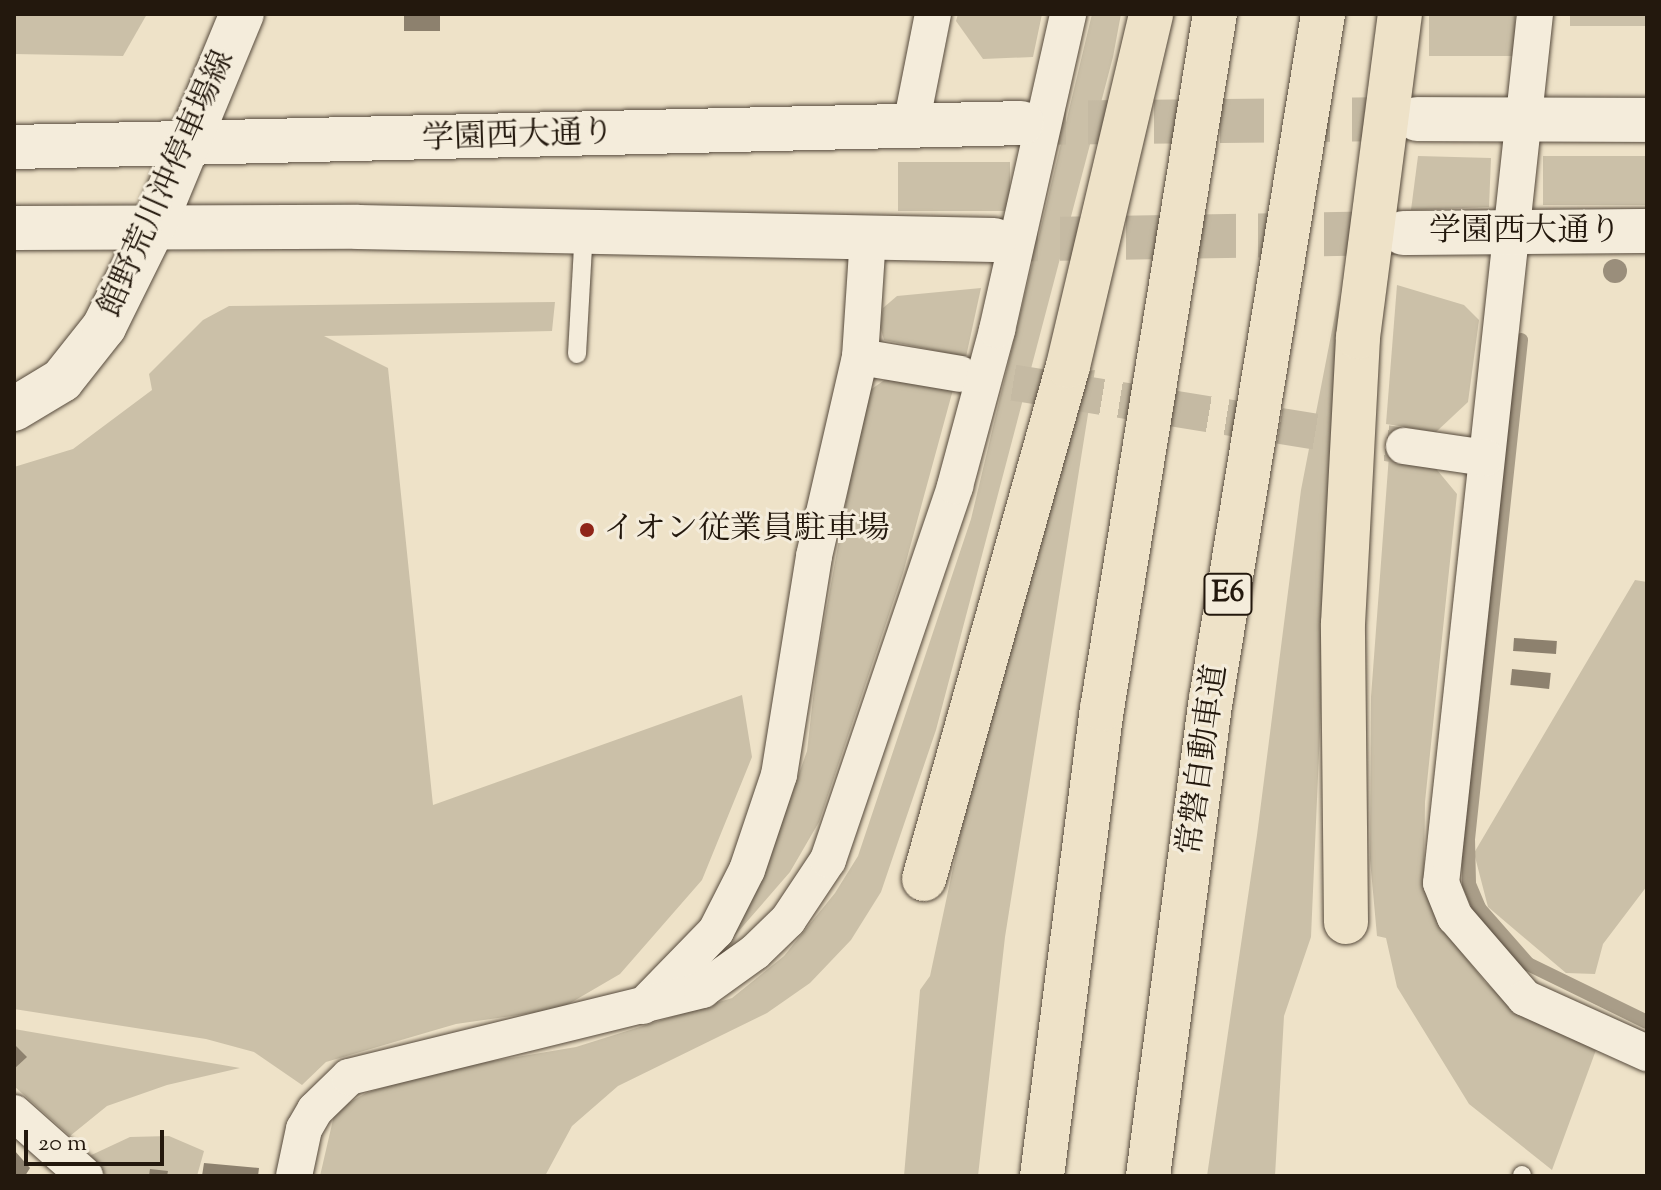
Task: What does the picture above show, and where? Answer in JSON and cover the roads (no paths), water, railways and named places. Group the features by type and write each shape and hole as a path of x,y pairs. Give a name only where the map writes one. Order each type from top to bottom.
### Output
{"highway":[{"path":"924,879 1068,366 1151,14"},
{"path":"1042,1176 1102,709 1215,14"},
{"name":"常磐自動車道","path":"1148,1176 1211,699 1323,14"},
{"path":"1346,922 1343,624 1358,337 1400,14"}],"main road":[{"name":"館野荒川沖停車場線","path":"14,409 45,395 81,360 104,327 154,226 242,14"},
{"path":"1417,119 1647,120"},
{"name":"学園西大通り","path":"14,147 187,146 1022,123"},
{"path":"14,228 154,226 584,230 994,240"},
{"name":"学園西大通り","path":"1403,233 1647,231"}],"street":[{"path":"911,125 933,14"},
{"path":"294,1176 304,1129 315,1110 349,1077 642,1008 702,990 755,952 788,920 828,860 955,486 997,330 1068,14"},
{"path":"1535,14 1441,883 1455,917 1525,998 1647,1053"},
{"path":"642,1008 716,931 747,870 779,775 814,556 860,357 868,237"},
{"path":"860,357 960,374"},
{"path":"1404,446 1486,458"},
{"path":"14,1113 71,1171"}],"lane":[{"path":"577,354 584,230"}],"waterway":[{"path":"1521,340 1468,839 1469,884 1479,908 1528,964 1647,1022"}],"tunnel":[{"path":"1022,123 1417,119"},
{"path":"994,240 1403,233"},
{"path":"960,374 1404,446"}],"place":[{"name":"イオン従業員駐車場","path":"587,530"}]}
